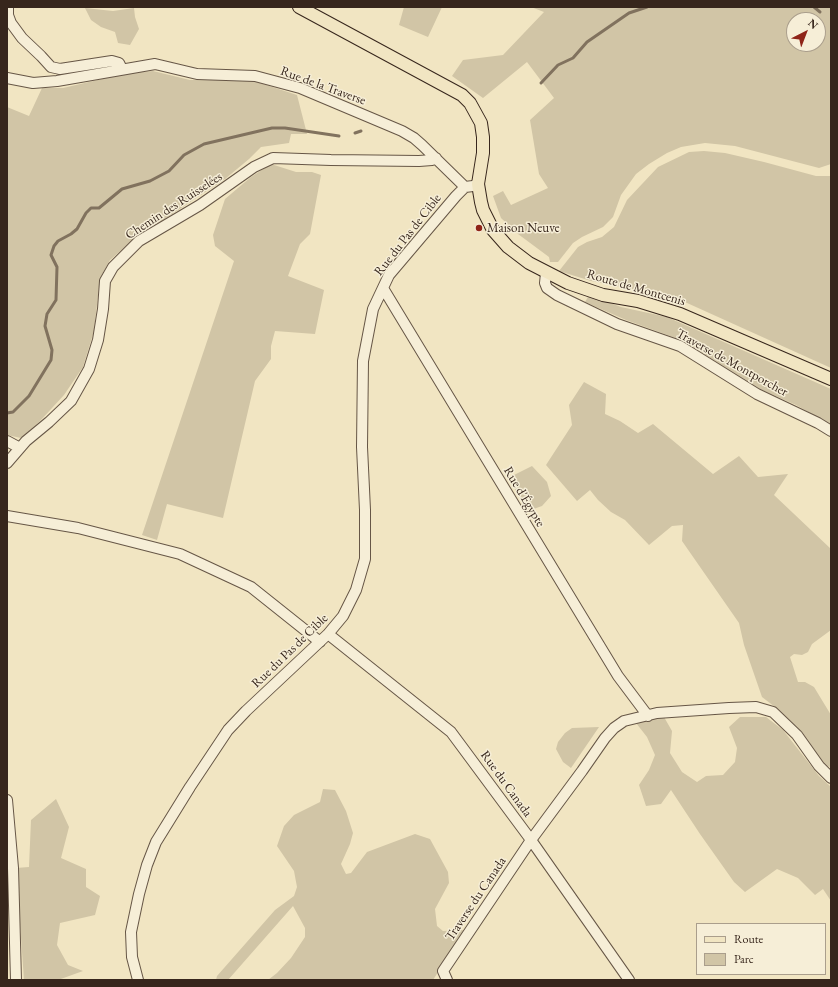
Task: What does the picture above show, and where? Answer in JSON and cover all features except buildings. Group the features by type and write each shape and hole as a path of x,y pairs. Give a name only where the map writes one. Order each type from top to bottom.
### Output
{"main road":[{"path":"299,7 462,95 470,103 481,123 483,153 478,181"},
{"name":"Route de Montcenis","path":"478,181 481,202 493,230 508,247 546,273 568,283 603,295 638,301 680,314 831,379"}],"street":[{"path":"8,7 8,15 11,23 22,38 51,67 60,69 112,61 119,63 122,69"},
{"name":"Rue de la Traverse","path":"7,78 33,83 56,81 155,64 196,74 255,76 300,88 402,130 414,138 465,187"},
{"name":"Chemin des Ruisselées","path":"7,463 20,448 71,401 89,369 98,340 103,309 105,281 113,267 139,241 200,205 254,167 273,158 411,161 432,160 436,158"},
{"path":"465,187 478,181"},
{"name":"Rue du Pas de Cible","path":"138,980 132,957 131,932 147,865 156,842 228,730 246,710 328,634 343,616 356,590 365,559 365,510 362,447 363,361 373,309 389,275 465,187"},
{"name":"Traverse de Montporcher","path":"546,273 545,283 547,288 557,295 617,324 680,346 757,394 818,423 831,431"},
{"name":"Rue d'Égypte","path":"383,288 618,676 648,716"},
{"path":"7,441 20,448"},
{"path":"7,516 78,528 180,554 251,587 320,642"},
{"name":"Rue du Canada","path":"328,634 451,732 531,840 629,980"},
{"name":"Traverse du Canada","path":"445,976 531,840 605,738 614,728 624,721 657,713 756,707 773,712 797,735 819,766 831,778"},
{"path":"7,800 13,868 16,980"}],"green space":[{"path":"404,7 442,7 428,37 399,25"},
{"path":"531,7 831,7 831,164 819,168 735,146 705,143 681,147 667,153 636,174 621,195 613,217 603,227 573,243 558,262 550,262 549,257 518,234 501,218 493,196 503,191 511,205 548,188 539,174 530,120 554,98 527,62 483,98 452,76 463,60 503,55 544,12"},
{"path":"85,8 113,11 134,8 139,29 130,45 118,43 115,32 101,27 91,20"},
{"path":"153,71 190,80 251,80 297,95 307,134 291,134 289,143 261,147 225,179 133,240 110,260 100,278 94,331 83,367 64,395 40,421 21,438 7,435 7,107 29,116 42,88 63,88 128,73"},
{"path":"704,151 725,153 816,176 831,176 831,368 676,298 591,281 559,271 578,247 602,237 614,227 627,200 658,167 689,152"},
{"path":"271,164 296,172 312,172 321,175 310,234 300,244 288,276 324,290 315,334 275,331 271,346 271,359 255,381 223,518 167,504 157,540 142,535 234,261 215,246 213,235 225,199 251,177"},
{"path":"589,295 621,307 667,317 831,389 831,425 796,405 753,386 684,341 626,320 585,302"},
{"path":"584,382 606,394 605,414 620,421 638,433 653,424 713,474 739,456 758,477 788,474 774,495 831,549 831,630 812,644 808,652 802,655 794,654 790,657 798,682 805,682 814,687 831,715 831,767 826,766 779,710 762,697 744,645 739,623 682,541 683,525 672,526 649,545 625,520 611,512 590,490 577,501 546,465 572,425 569,405"},
{"path":"532,466 547,482 551,496 542,506 528,511 508,478"},
{"path":"664,717 672,731 670,753 682,772 697,782 706,776 723,775 735,762 737,748 729,727 740,717 766,717 783,730 819,776 831,787 831,901 823,889 815,895 798,878 777,869 745,892 734,882 671,790 661,804 646,806 639,785 649,770 655,755 647,737 636,723"},
{"path":"599,727 571,768 563,762 556,749 558,742 565,733 572,728"},
{"path":"323,789 335,790 346,811 353,833 341,864 346,874 351,873 367,852 415,834 430,839 448,872 449,883 435,909 437,926 443,931 465,930 433,980 268,980 291,958 305,937 305,928 293,906 228,980 216,980 217,976 275,910 294,896 297,887 294,871 277,846 284,826 294,815 320,802"},
{"path":"56,799 69,827 61,858 86,869 86,887 100,896 95,915 60,923 57,945 68,965 83,971 58,980 24,980 16,868 29,867 31,820"}],"waterway":[{"path":"541,83 558,65 573,58 587,42 629,13 647,7"},
{"path":"814,7 820,12"},
{"path":"7,413 13,412 29,396 51,360 52,350 45,326 47,314 56,300 57,267 51,255 54,246 58,241 77,229 86,213 91,208 99,208 122,189 150,181 169,171 184,155 204,144 272,128 285,128 339,136"},
{"path":"355,133 361,131"}],"place":[{"name":"Maison Neuve","path":"479,228"}]}
